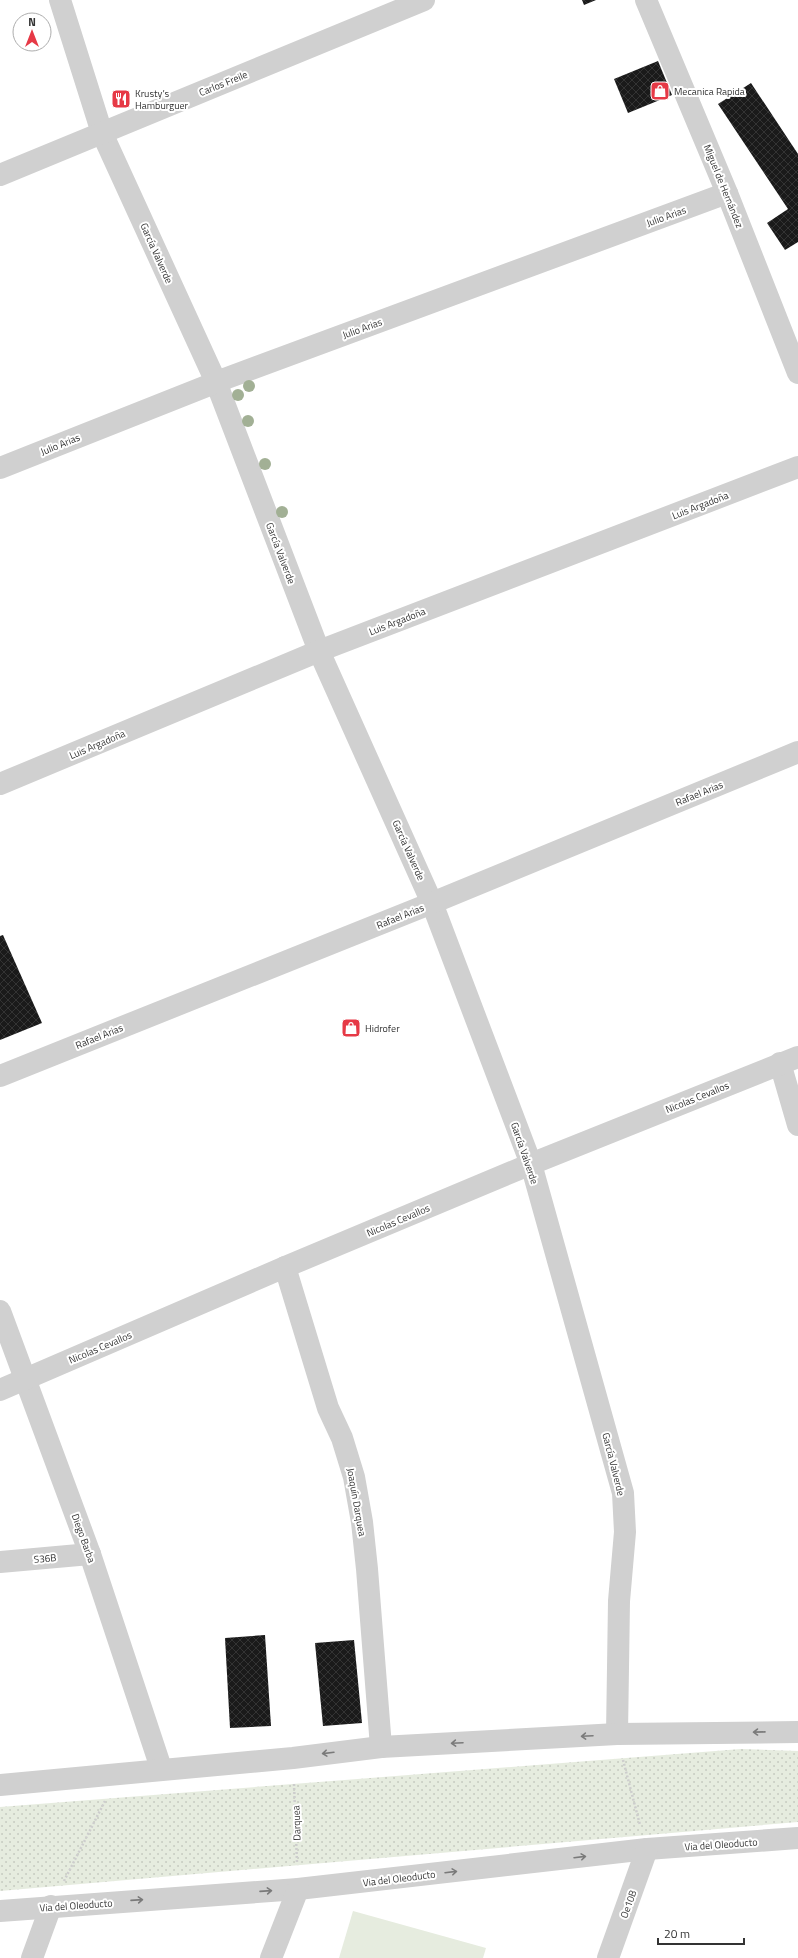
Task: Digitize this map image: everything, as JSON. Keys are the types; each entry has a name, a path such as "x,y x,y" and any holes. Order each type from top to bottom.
{"street":[{"name":"García Valverde","path":"60,0 102,133 216,382 319,651 432,903 531,1164 623,1493 625,1532 619,1600 617,1734"},
{"name":"Carlos Freile","path":"0,175 424,0"},
{"name":"Miguel de Hernández","path":"646,0 727,194 798,373"},
{"name":"Julio Arias","path":"0,468 216,382 727,194"},
{"name":"Luis Argadoña","path":"0,784 319,651 798,467"},
{"name":"Rafael Arias","path":"0,1076 432,903 798,752"},
{"name":"Nicolas Cevallos","path":"0,1390 285,1266 531,1164 789,1060"},
{"path":"789,1060 798,1125"},
{"name":"Joaquín Darquea","path":"285,1266 328,1408 342,1438 354,1477 362,1522 367,1569 381,1747"},
{"name":"Diego Barba","path":"0,1311 24,1380 90,1554 161,1768"},
{"name":"S36B","path":"0,1562 90,1554"},
{"path":"0,1784 119,1774 161,1768 293,1758 381,1747 617,1734 798,1732"},
{"name":"Via del Oleoducto","path":"0,1911 51,1906 298,1889 647,1849 798,1838"},
{"name":"Oe10B","path":"608,1958 647,1849"},
{"path":"271,1958 298,1889"},
{"path":"32,1958 51,1906"}],"path":[{"path":"617,1734 647,1849"},
{"name":"Darquea","path":"293,1758 298,1889"},
{"path":"51,1906 119,1774"}],"shaded area":[{"path":"741,1749 798,1751 798,1822 0,1891 0,1807"},
{"path":"353,1911 486,1948 483,1958 339,1958"}],"building":[{"path":"582,0 596,0 584,5"},
{"path":"658,61 672,95 628,113 614,79"},
{"path":"751,83 798,154 798,242 785,250 767,223 788,209 718,104"},
{"path":"3,935 42,1023 0,1040 0,936"},
{"path":"265,1635 271,1726 230,1728 225,1638"},
{"path":"354,1640 362,1723 323,1726 315,1643"}],"place":[{"name":"Mecanica Rapida","path":"660,91"},
{"name":"Krusty’s Hamburguer","path":"121,99"},
{"name":"Hidrofer","path":"351,1028"}]}
